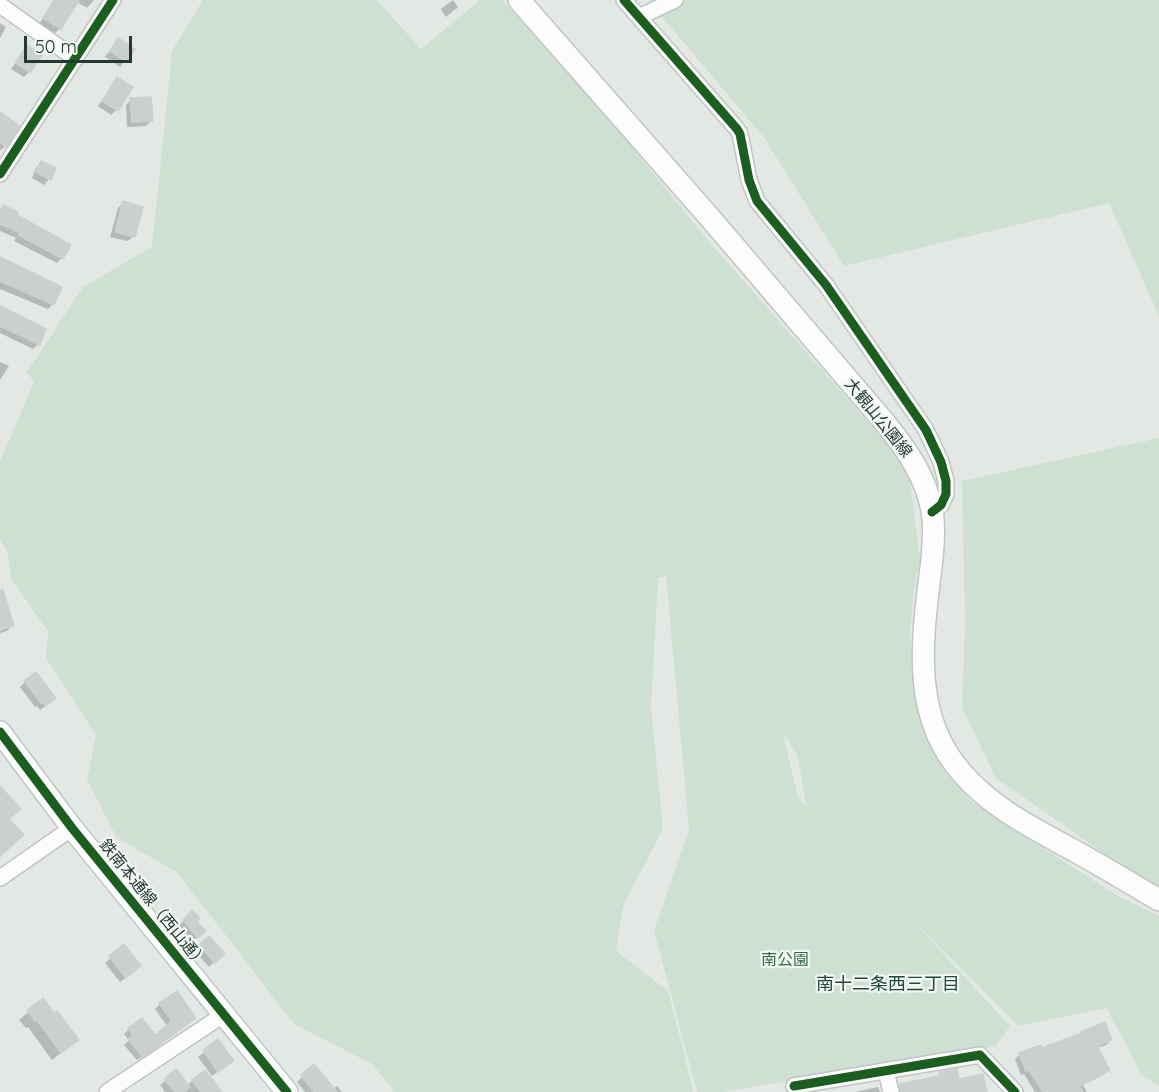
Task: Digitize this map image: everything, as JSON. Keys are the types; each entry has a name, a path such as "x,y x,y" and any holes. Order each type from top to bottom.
{"main road":[{"name":"大観山公園線","path":"519,0 711,219 903,445 922,478 932,512 932,562 922,665 926,700 942,745 960,772 984,796 1015,818 1159,900"},
{"name":"鉄南本通線（西山通）","path":"0,732 72,828 284,1091"}],"street":[{"path":"0,174 113,0"},
{"path":"624,0 737,129 757,201 826,285 926,430 941,462 946,480 946,494 941,505 932,512"},
{"path":"639,17 675,0"},
{"path":"0,5 76,59"},
{"path":"0,878 72,828"},
{"path":"107,1092 223,1016"},
{"path":"794,1086 980,1055 1015,1092"},
{"path":"886,1071 891,1092"}],"green space":[{"name":"南公園","path":"203,0 377,0 421,49 480,0 502,0 594,101 705,237 896,454 910,480 920,559 914,588 910,634 911,663 915,699 931,747 947,775 972,802 1116,895 1159,916 1159,1086 1141,1074 1107,1008 1019,1026 911,919 1010,1026 996,1046 722,1092 697,1092 654,930 689,830 666,576 658,578 651,709 663,829 623,906 616,951 668,991 693,1089 691,1092 395,1092 372,1064 294,1024 177,872 117,838 87,780 96,735 46,658 48,631 11,579 8,553 0,539 0,462 34,382 27,372 83,287 152,247 172,51","holes":["783,733 798,756 806,806 798,798"]},
{"path":"648,0 1159,0 1159,316 1109,203 844,266 765,139"},
{"path":"1159,438 1159,888 1138,877 996,778 962,708 965,624 962,481"}],"building":[{"path":"54,0 79,0 61,29 43,18"},
{"path":"118,38 135,49 127,62 110,51"},
{"path":"27,45 42,55 30,73 15,63"},
{"path":"117,77 133,87 118,111 102,101"},
{"path":"151,97 153,121 132,122 130,98"},
{"path":"0,112 20,126 6,147 0,142"},
{"path":"41,161 56,168 51,180 36,172"},
{"path":"123,201 143,207 135,237 115,232"},
{"path":"3,205 71,245 63,259 19,235 20,233 0,224 0,212"},
{"path":"0,257 62,287 54,305 0,281"},
{"path":"0,306 46,329 40,345 0,326"},
{"path":"3,590 14,626 0,630 0,591"},
{"path":"36,672 56,698 46,706 24,681"},
{"path":"0,786 21,809 9,819 24,835 0,856"},
{"path":"192,910 200,918 197,922 206,931 198,938 183,920"},
{"path":"209,936 225,954 215,963 199,945"},
{"path":"124,944 141,966 126,978 109,956"},
{"path":"177,991 196,1018 143,1057 128,1039 133,1035 128,1028 142,1018 155,1035 172,1021 159,1003"},
{"path":"43,998 54,1013 57,1011 79,1040 61,1053 27,1010"},
{"path":"1105,1022 1112,1040 1097,1046 1110,1070 1079,1086 1083,1092 1043,1092 1029,1070 1026,1071 1019,1053 1041,1045 1042,1048"},
{"path":"218,1039 234,1061 218,1072 203,1050"},
{"path":"314,1064 337,1092 314,1092 301,1075"},
{"path":"176,1069 190,1087 184,1092 175,1092 164,1079"},
{"path":"957,1069 959,1079 983,1074 987,1092 900,1092 899,1084 939,1076 939,1072"},
{"path":"205,1070 222,1092 201,1092 192,1080"}],"cycle path":[{"path":"0,174 113,0"},
{"path":"624,0 737,129 749,180 757,201 826,285 926,430 941,462 946,481 946,494 941,505 932,512"},
{"path":"0,732 72,828 287,1092"},
{"path":"794,1086 980,1055 1015,1092"}],"district":[{"name":"南十二条西三丁目","path":"888,985"}]}
